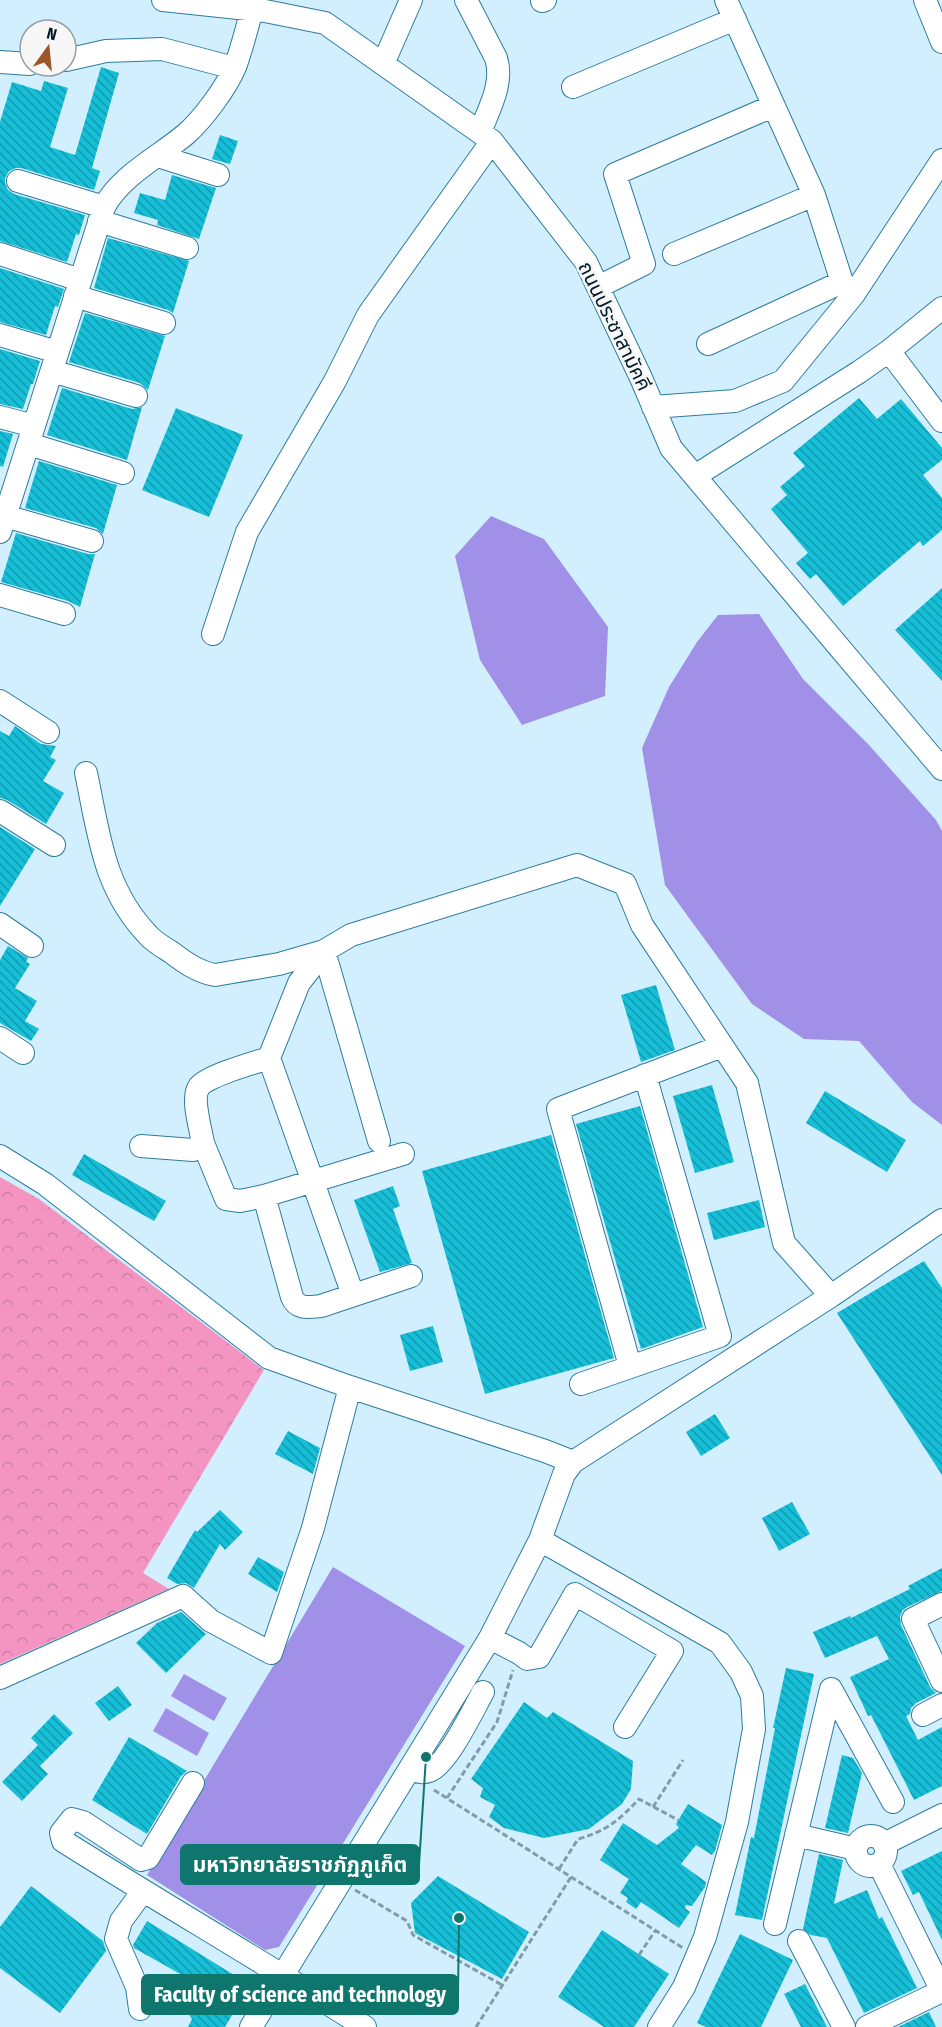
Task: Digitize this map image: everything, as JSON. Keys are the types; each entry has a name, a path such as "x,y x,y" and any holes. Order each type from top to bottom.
{"street":[{"name":"ถนนประชาสามัคคี","path":"164,0 252,9 325,23 486,136 586,262 671,448 942,769"},
{"path":"294,16 310,0"},
{"path":"383,64 411,0"},
{"path":"213,634 247,532 335,381 368,315 486,136 499,68 466,0"},
{"path":"925,0 942,42"},
{"path":"92,541 1,527 101,214 110,196 121,184 188,133 206,114 234,68 252,9"},
{"path":"573,87 730,10 814,195 842,282 708,344"},
{"path":"78,57 106,51 162,49 234,68"},
{"path":"0,62 18,63"},
{"path":"598,287 644,264 615,174 773,106"},
{"path":"158,156 218,175"},
{"path":"653,407 735,401 783,381 854,294 942,160"},
{"path":"18,181 187,248"},
{"path":"674,254 814,195"},
{"path":"0,254 164,323"},
{"path":"694,476 850,378 889,351 942,308"},
{"path":"0,335 55,362 136,396"},
{"path":"889,351 942,421"},
{"path":"0,417 31,435 123,472"},
{"path":"0,595 64,614"},
{"path":"0,701 48,732"},
{"path":"86,773 104,861 116,892 149,936 185,963 205,974 215,975 279,964 324,951 351,935 577,865 625,884 642,925 747,1083 784,1243 831,1296"},
{"path":"0,811 54,845"},
{"path":"2,929 32,946"},
{"path":"324,951 299,983 269,1058 353,1295"},
{"path":"324,951 379,1141"},
{"path":"0,1038 23,1053"},
{"path":"630,1366 558,1109 722,1046"},
{"path":"269,1058 208,1079 199,1086 196,1098 203,1143 226,1199 240,1201 264,1196 403,1154"},
{"path":"580,1384 720,1336 645,1075"},
{"path":"141,1146 193,1150 203,1143"},
{"path":"0,1156 45,1184 269,1358 545,1451 568,1468"},
{"path":"264,1196 294,1303 298,1306 309,1308 321,1306 411,1276"},
{"path":"251,2027 490,1638 540,1540 568,1468 831,1296 942,1220"},
{"path":"0,1678 183,1596 211,1621 271,1653 313,1528 350,1387"},
{"path":"540,1540 720,1643 741,1672 752,1696 754,1729 737,1822 705,1937 684,1987 659,2027"},
{"path":"490,1638 527,1659 539,1657 575,1594 672,1652 625,1727"},
{"path":"942,1604 913,1619 942,1681"},
{"path":"775,1924 831,1689 893,1802"},
{"path":"410,1769 420,1772 430,1771 442,1763 483,1692"},
{"path":"193,1783 148,1858 141,1860 83,1822 72,1820 61,1833 63,1841 365,2027"},
{"path":"882,1854 942,1815"},
{"path":"795,1835 856,1849 861,1839 875,1836 942,1991 867,2027"},
{"path":"140,2009 137,1988 116,1939 121,1920 142,1891"},
{"path":"799,1941 844,2027"}],"path":[{"path":"447,1798 497,1722 519,1653"},
{"path":"653,1807 683,1760"},
{"path":"434,1790 690,1953"},
{"path":"559,1869 578,1839 600,1833 624,1815 639,1799 678,1820"},
{"path":"476,2027 571,1877"},
{"path":"352,1888 407,1921 412,1935 502,1985"},
{"path":"639,1955 655,1931"}],"green space":[{"path":"0,1177 39,1199 264,1370 143,1573 169,1589 0,1664"}],"shaded area":[{"path":"491,516 544,539 608,627 605,696 522,725 480,660 455,556"},
{"path":"759,614 803,679 868,744 936,820 942,831 942,1125 912,1102 859,1041 804,1039 752,1004 665,885 642,748 669,687 697,642 718,615"},
{"path":"333,1567 465,1646 279,1947 265,1950 147,1875"},
{"path":"184,1674 227,1698 214,1721 171,1696"},
{"path":"166,1708 209,1733 197,1756 153,1731"}],"building":[{"path":"101,67 119,73 92,168 100,171 94,190 21,168 9,171 5,178 8,190 14,194 85,215 67,262 0,241 0,122 12,82 41,91 44,81 68,88 50,147 75,155"},
{"path":"220,135 238,141 230,164 212,159"},
{"path":"172,175 216,188 199,239 157,225 158,220 134,213 140,193 165,200"},
{"path":"108,238 189,261 173,313 94,288"},
{"path":"0,268 64,289 58,307 55,306 46,335 0,322"},
{"path":"85,313 165,336 148,390 140,383 69,362"},
{"path":"0,349 40,361 23,409 0,404"},
{"path":"62,388 132,409 142,407 127,460 47,435"},
{"path":"859,398 877,419 901,399 942,448 942,460 923,475 942,498 942,530 923,546 920,541 843,606 816,574 810,579 796,563 808,553 771,509 787,495 780,487 805,466 793,453"},
{"path":"176,408 243,435 209,517 142,490"},
{"path":"0,431 13,434 3,467 0,466"},
{"path":"39,461 117,485 103,534 96,528 25,508"},
{"path":"16,533 95,554 80,607 68,601 1,582"},
{"path":"942,588 942,681 895,630"},
{"path":"15,726 41,744 56,746 50,757 56,760 43,781 64,793 46,824 0,798 0,731 9,736"},
{"path":"0,827 35,849 0,906"},
{"path":"8,946 28,958 26,962 30,964 15,988 37,1001 25,1021 39,1029 31,1041 0,1023 0,960"},
{"path":"656,985 675,1050 641,1062 621,995"},
{"path":"712,1085 734,1162 695,1173 673,1096"},
{"path":"825,1091 906,1140 887,1172 806,1123"},
{"path":"640,1106 703,1327 641,1349 576,1124"},
{"path":"551,1135 614,1358 485,1394 422,1171"},
{"path":"84,1154 166,1201 154,1221 72,1175"},
{"path":"393,1186 400,1206 393,1209 412,1263 380,1272 354,1200"},
{"path":"759,1200 765,1227 714,1240 707,1213"},
{"path":"924,1261 942,1288 942,1475 837,1313"},
{"path":"433,1326 443,1362 410,1371 400,1335"},
{"path":"715,1414 730,1438 701,1456 686,1432"},
{"path":"288,1431 320,1448 313,1474 275,1454"},
{"path":"792,1502 810,1534 779,1551 762,1518"},
{"path":"220,1510 243,1532 225,1550 220,1544 194,1588 186,1583 177,1584 167,1578 195,1530 197,1532"},
{"path":"258,1557 284,1572 277,1592 248,1574"},
{"path":"942,1568 942,1591 907,1607 902,1611 900,1617 901,1625 930,1687 936,1693 916,1703 911,1708 910,1714 906,1716 918,1740 942,1727 942,1786 914,1800 871,1715 868,1716 850,1677 889,1659 877,1636 825,1658 813,1632 850,1616 851,1618 910,1589 908,1586"},
{"path":"181,1612 206,1634 166,1673 136,1643 157,1623"},
{"path":"786,1668 814,1674 762,1920 735,1915 751,1837 754,1838"},
{"path":"118,1686 132,1705 109,1721 95,1703"},
{"path":"524,1702 547,1718 553,1712 633,1761 631,1789 622,1804 589,1829 544,1838 504,1828 489,1817 495,1805 480,1797 483,1788 471,1779"},
{"path":"54,1714 73,1733 40,1766 48,1774 22,1801 2,1782 38,1745 31,1738"},
{"path":"129,1737 187,1771 181,1776 147,1834 92,1800"},
{"path":"842,1755 853,1758 862,1773 848,1833 825,1828"},
{"path":"688,1804 722,1825 712,1855 696,1845 681,1864 706,1882 692,1906 686,1905 685,1908 690,1912 679,1928 641,1902 636,1909 626,1902 628,1898 620,1893 629,1879 600,1860 623,1823 657,1845 679,1828 676,1824"},
{"path":"942,1851 942,1940 919,1892 913,1895 901,1871"},
{"path":"819,1854 843,1860 834,1904 867,1890 879,1919 882,1917 917,1988 864,2013 827,1938 811,1935 803,1929"},
{"path":"438,1876 529,1932 502,1979 415,1933 411,1903"},
{"path":"31,1886 103,1941 106,1951 60,2013 0,1968 0,1927"},
{"path":"147,1921 250,1985 225,2027 188,2027 192,2019 182,2004 180,1991 182,1975 134,1948 133,1945"},
{"path":"602,1930 669,1974 634,2027 604,2027 558,1997"},
{"path":"740,1934 793,1960 761,2027 706,2027 697,2023"},
{"path":"805,1984 827,2027 801,2027 784,1994"},
{"path":"929,2012 936,2027 898,2027"}],"place":[{"name":"มหาวิทยาลัยราชภัฏภูเก็ต","path":"426,1757"},
{"name":"Faculty of science and technology","path":"459,1918"}]}
